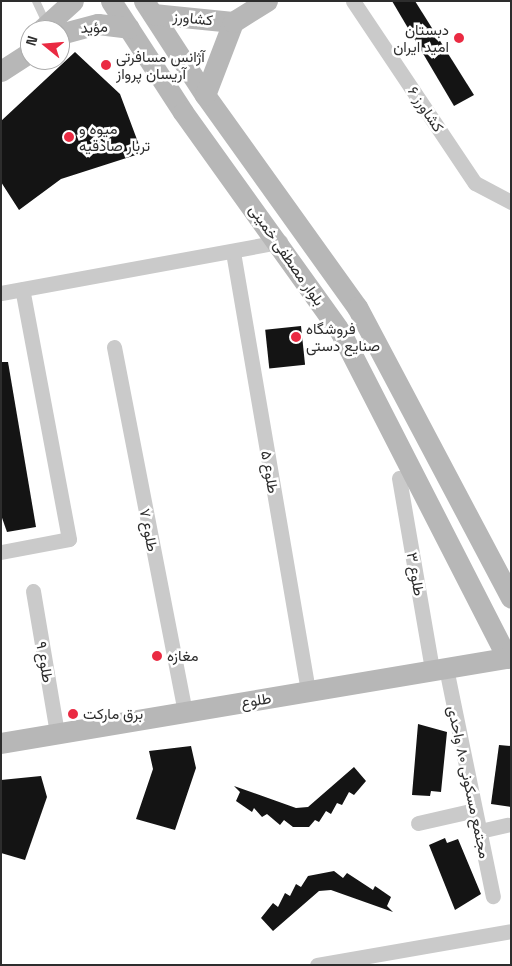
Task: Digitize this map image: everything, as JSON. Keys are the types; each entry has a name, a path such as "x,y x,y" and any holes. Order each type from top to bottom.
{"street":[{"name":"مؤید","path":"58,20 73,1"},
{"name":"بلوار مصطفی خمینی","path":"111,1 184,112 280,242 362,367 509,657"},
{"name":"کشاورز","path":"204,95 233,22 267,1"},
{"name":"کشاورز ۶","path":"354,1 475,183 511,202"},
{"name":"بلوار مصطفی خمینی","path":"148,8 204,95 356,307 511,598"},
{"name":"کشاورز","path":"148,8 233,22"},
{"name":"مؤید","path":"70,28 98,24 129,28"},
{"path":"1,56 20,44"},
{"path":"1,71 20,59"},
{"path":"1,293 280,242"},
{"name":"طلوع ۵","path":"233,252 308,692"},
{"path":"1,552 69,539 22,289"},
{"name":"طلوع ۷","path":"114,347 184,712"},
{"name":"طلوع ۳","path":"399,478 439,669"},
{"path":"439,519 464,507"},
{"name":"طلوع ۹","path":"33,591 57,733"},
{"name":"طلوع","path":"1,742 509,657"},
{"name":"مجتمع مسکونی ۸۰ واحدی","path":"439,669 480,831 492,896"},
{"path":"418,823 475,810"},
{"path":"480,831 507,825"},
{"path":"317,965 511,931"}],"lane":[{"path":"36,1 45,20"}],"building":[{"path":"392,1 415,1 474,95 454,106"},
{"name":"میوه و تربار صادقیه","path":"75,52 120,94 142,153 61,179 19,210 1,182 1,121 56,70 70,70 70,57"},
{"path":"301,326 305,365 269,369 265,330"},
{"path":"1,362 8,362 36,527 7,532 1,515"},
{"path":"418,724 447,732 441,792 431,791 430,796 412,795"},
{"path":"499,745 511,746 511,807 491,804"},
{"path":"191,746 196,768 175,830 136,819 153,769 149,751"},
{"path":"354,767 366,781 354,795 349,792 342,805 337,803 331,814 326,811 319,822 315,820 309,827 293,827 284,820 280,825 267,814 262,817 254,808 252,812 236,801 240,792 234,786 296,808 308,807"},
{"path":"41,776 47,797 25,860 1,853 1,780"},
{"path":"445,838 447,843 458,839 481,894 455,910 429,845"},
{"path":"334,871 343,878 347,873 373,890 375,886 391,897 387,906 393,912 331,890 319,891 273,931 261,918 273,903 278,907 285,893 290,896 296,884 301,887 308,876"}],"place":[{"name":"دبستان امید ایران","path":"459,38"},
{"name":"آژانس مسافرتی آریسان پرواز","path":"106,65"},
{"name":"میوه و تربار صادقیه","path":"69,137"},
{"name":"فروشگاه صنایع دستی","path":"296,337"},
{"name":"مغازه","path":"157,656"},
{"name":"برق مارکت","path":"73,714"}]}
